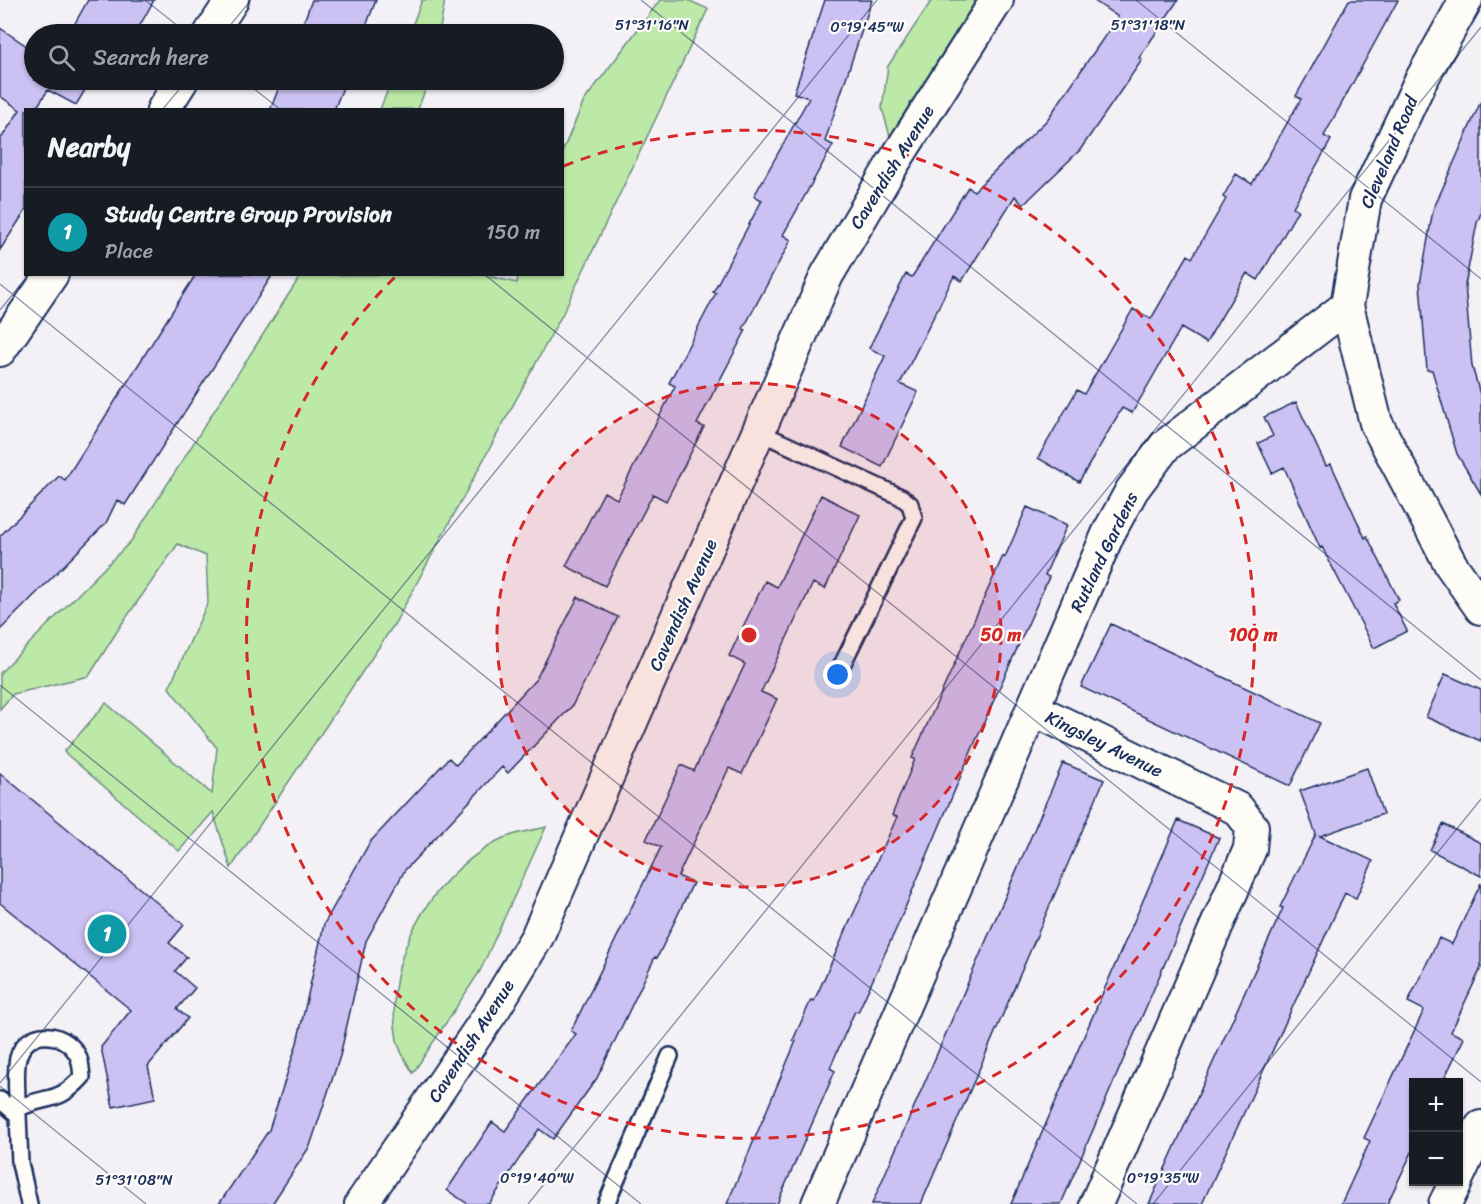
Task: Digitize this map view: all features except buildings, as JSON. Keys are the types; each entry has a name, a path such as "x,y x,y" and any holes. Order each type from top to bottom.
{"street":[{"path":"216,24 232,0"},
{"name":"Cavendish Avenue","path":"361,1204 495,1007 537,938 827,275 892,165 997,0"},
{"name":"Cleveland Road","path":"1466,0 1420,82 1365,199 1347,306 1376,423 1451,565 1481,608"},
{"path":"164,108 176,90"},
{"path":"0,350 51,276"},
{"name":"Rutland Gardens","path":"1033,709 1109,532 1132,490 1165,446 1347,306"},
{"name":"Kingsley Avenue","path":"818,1204 1033,709 1238,809 1252,827 1250,849 1096,1204"},
{"path":"1463,1165 1481,1127"},
{"path":"1445,1204 1454,1186"}],"lane":[{"path":"759,432 901,497 910,504 914,518 839,671"},
{"path":"18,1112 30,1103 59,1097 70,1090 82,1077 79,1056 69,1043 50,1034 41,1035 28,1042 18,1057 18,1112 20,1163 29,1204"},
{"path":"606,1204 670,1056"},
{"path":"0,1100 18,1112"}],"green space":[{"path":"422,0 445,0 441,24 413,24"},
{"path":"660,0 688,0 708,9 563,313 395,623 231,868 213,812 179,851 64,752 106,703 212,794 217,748 169,688 208,602 206,556 178,544 121,625 89,676 13,694 0,709 0,673 131,541 300,276 487,276 517,283 518,276 564,276 564,148 584,101"},
{"path":"932,0 976,0 890,136 882,108 888,66"},
{"path":"388,90 425,90 418,108 380,108"},
{"path":"546,827 480,971 413,1073 398,1044 394,1010 397,980 404,952 416,925 431,900 472,858 503,838"}],"place":[{"name":"Study Centre Group Provision","path":"107,934"}]}
